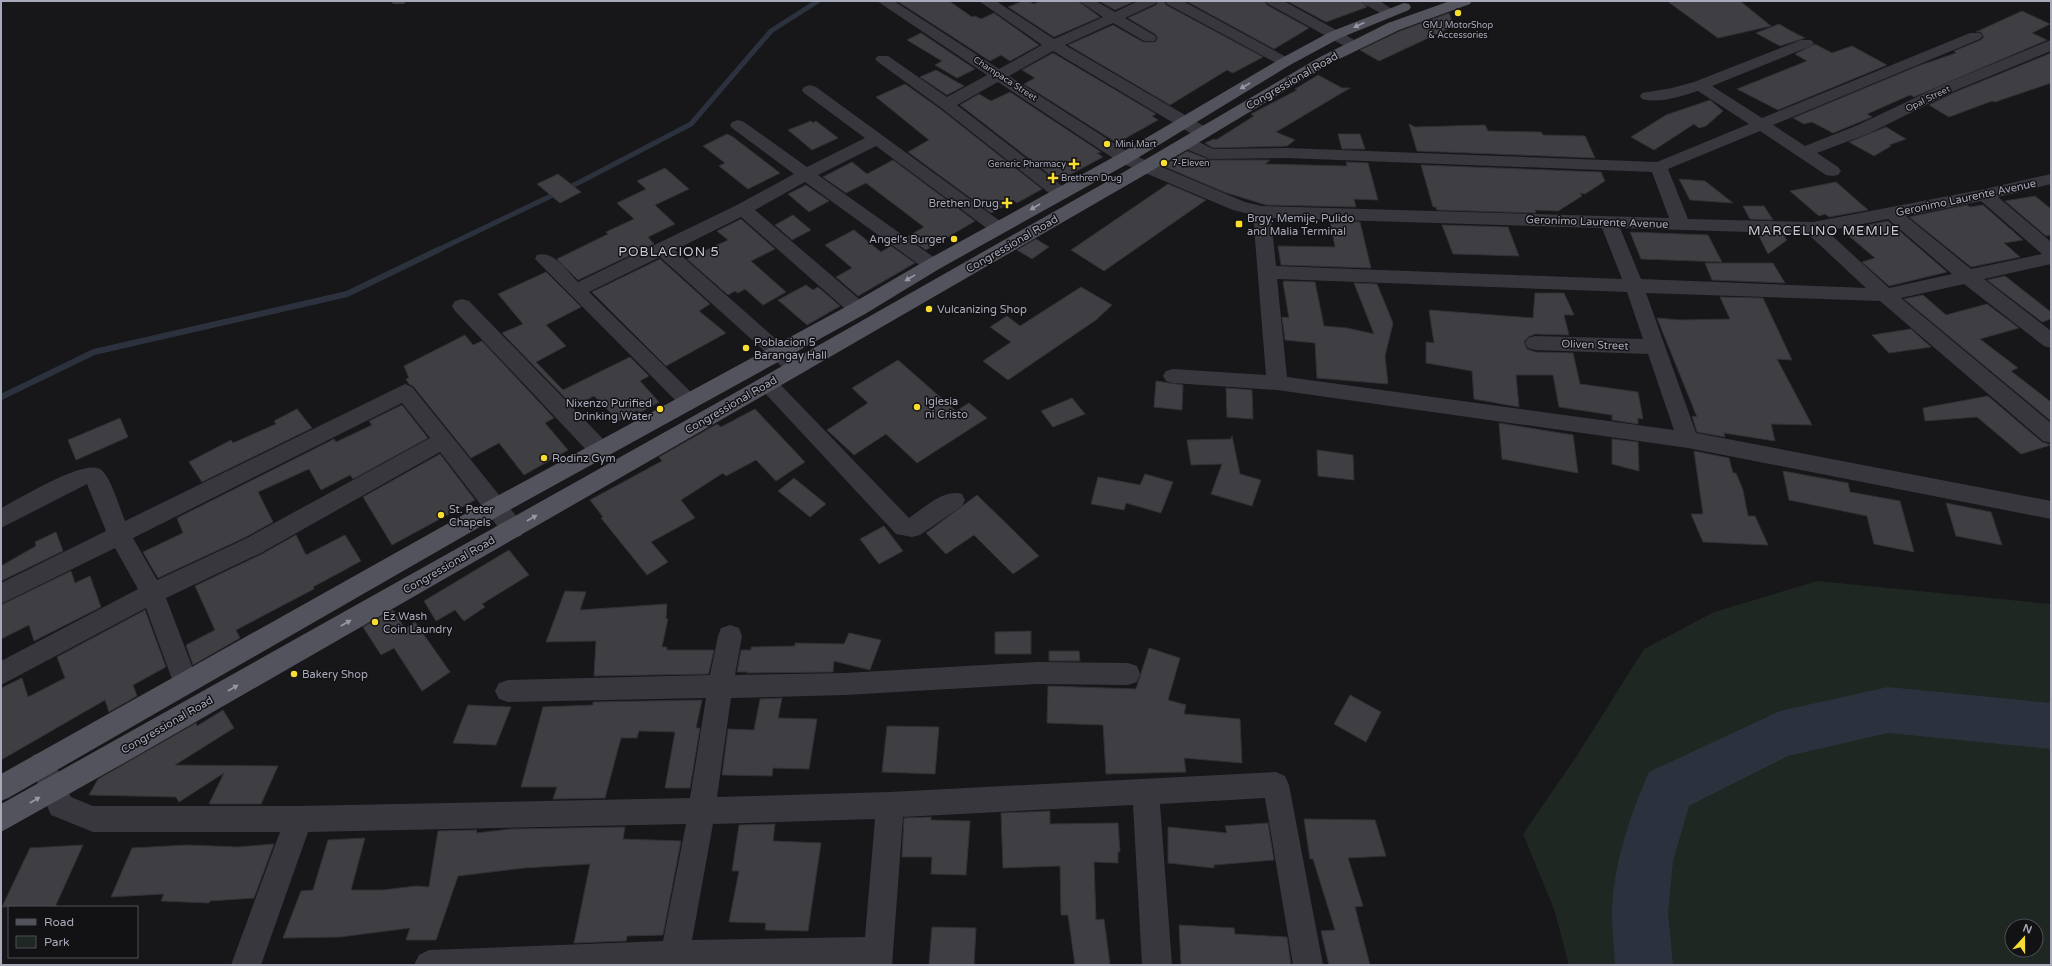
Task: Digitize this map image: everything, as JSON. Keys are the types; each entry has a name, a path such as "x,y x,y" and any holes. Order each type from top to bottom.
{"main road":[{"name":"Congressional Road","path":"1,788 185,682 496,507 858,309 932,265 1125,158 1184,121 1285,62 1335,35 1389,12 1422,1"},
{"name":"Congressional Road","path":"1,819 796,368 1195,138 1304,72 1354,45 1404,22 1465,1"}],"street":[{"name":"Champaca Street","path":"884,1 1125,158 1146,166"},
{"path":"986,1 1053,45 1184,121 1195,138 1210,154 1287,153 1659,167 1762,126 1976,36"},
{"path":"1086,1 1149,38"},
{"path":"946,104 1053,45 1150,1"},
{"path":"1172,1 1285,62"},
{"path":"1273,1 1354,45"},
{"path":"1370,1 1389,12"},
{"path":"1648,96 1674,93 1700,85 1806,43"},
{"name":"Opal Street","path":"1805,152 1864,129 1948,88 2002,67 2051,45"},
{"path":"883,59 946,104 1060,193"},
{"path":"1700,85 1832,171"},
{"path":"810,90 998,228"},
{"path":"738,125 932,265"},
{"path":"577,290 743,209 806,174 876,139"},
{"name":"Geronimo Laurente Avenue","path":"1146,166 1239,206 1262,212 1813,228 1893,214 1985,195 2051,179"},
{"path":"1659,167 1681,225"},
{"path":"1985,195 2051,252"},
{"path":"743,209 858,309"},
{"path":"1262,212 1277,382"},
{"path":"1893,214 1967,276 2051,341"},
{"path":"1608,221 1634,285 1688,440"},
{"path":"1813,228 1885,296 2051,435"},
{"path":"663,249 780,352 796,368"},
{"path":"1268,272 1634,285 1885,296 2051,258"},
{"path":"544,260 577,290 688,401"},
{"path":"462,306 600,450"},
{"name":"Oliven Street","path":"1535,343 1656,347"},
{"path":"1173,376 1277,382 1688,440 2051,510"},
{"path":"768,384 904,527 912,528 954,500"},
{"path":"1,594 405,392 513,529"},
{"path":"1,674 152,592 253,546 443,441"},
{"path":"1,519 83,476 90,475 98,480 119,534 152,592 185,682"},
{"path":"674,960 702,811 720,686 730,636"},
{"path":"508,691 845,684 1037,673 1128,674"},
{"path":"42,764 61,806 93,819 298,819 702,811 890,805 1276,785 1308,965"},
{"path":"1146,792 1157,965"},
{"path":"429,965 877,958 890,805"},
{"path":"246,965 298,819"}],"green space":[{"path":"1817,581 2051,604 2051,965 1569,965 1554,909 1523,834 1576,757 1644,649 1714,612"}],"building":[{"path":"897,1 949,1 972,17 975,16 981,19 994,13 1039,45 1010,61 1001,55 990,61"},
{"path":"1023,1 1028,1 1034,4 1040,1 1078,1 1100,17 1054,37 1008,7"},
{"path":"1099,1 1135,1 1115,10"},
{"path":"1158,1 1164,1 1166,5 1263,57 1233,73 1227,70 1170,105 1068,45 1113,25 1143,42 1155,42 1158,38 1155,34 1128,18 1156,5"},
{"path":"1186,1 1265,1 1267,5 1309,28 1274,49"},
{"path":"1287,1 1361,1 1367,7 1326,22"},
{"path":"1667,1 1740,1 1771,26 1718,38"},
{"path":"2022,11 2050,24 2032,33 2047,40 1914,97 1910,95 1867,114 1872,117 1833,133 1812,122 1804,124 1793,118 1918,66 1956,53 1954,51 1981,40 1984,37 1981,32 1976,32"},
{"path":"1449,13 1454,26 1379,61 1360,50 1400,31"},
{"path":"1779,24 1805,38 1780,46 1756,33"},
{"path":"921,33 975,69 957,78 935,65 942,61 907,40"},
{"path":"1815,44 1832,53 1852,46 1887,65 1778,110 1737,89 1807,61 1795,54"},
{"path":"1053,53 1156,114 1152,116 1158,120 1117,143 1024,84 1035,78 1022,70"},
{"path":"2051,53 2051,83 1995,102 1992,101 1949,117 1929,105 1955,92"},
{"path":"936,70 964,86 947,95 920,77"},
{"path":"1318,75 1342,88 1350,88 1276,132 1295,140 1287,146 1213,148 1205,143 1214,139 1216,140 1254,116 1251,114 1297,90 1295,89"},
{"path":"905,84 939,108 1042,189 1017,203 1014,201 991,213 908,152 929,140 876,97"},
{"path":"1010,92 1101,152 1097,153 1103,157 1058,181 960,105 979,94 991,101"},
{"path":"1710,100 1723,111 1706,126 1699,128 1694,124 1654,150 1631,137 1666,115"},
{"path":"811,121 813,123 816,121 838,138 812,150 788,130"},
{"path":"1409,124 1415,127 1485,125 1488,131 1541,132 1543,135 1585,136 1595,158 1417,151"},
{"path":"1886,127 1906,139 1889,145 1891,146 1874,156 1849,142"},
{"path":"727,134 780,173 748,189 719,166 725,163 703,146"},
{"path":"1338,134 1360,134 1365,149 1342,149"},
{"path":"1187,151 1210,160 1270,160 1265,164 1347,166 1346,162 1368,163 1378,200 1354,199 1356,207 1266,205 1224,192 1163,166"},
{"path":"893,160 975,221 926,250 907,237 924,227 866,183 846,193 823,177 852,162 867,174"},
{"path":"1421,165 1601,172 1605,181 1585,194 1580,193 1582,196 1558,211 1535,210 1536,213 1437,210 1436,207 1433,207"},
{"path":"665,168 689,189 655,205 675,224 648,237 654,244 578,280 557,259 608,234 606,232 634,219 617,203 646,189 637,181"},
{"path":"558,174 581,192 560,203 537,184"},
{"path":"1679,179 1705,181 1733,203 1690,200"},
{"path":"1836,182 1868,210 1829,217 1825,214 1819,216 1790,191"},
{"path":"1168,184 1206,200 1104,271 1071,250"},
{"path":"806,185 829,201 809,212 788,194"},
{"path":"2035,196 2051,209 2051,235 2046,236 2005,201"},
{"path":"1967,205 1970,207 1983,205 2023,240 2004,243 2020,257 1971,267 1909,217"},
{"path":"1743,206 1764,206 1773,220 1750,219"},
{"path":"793,215 811,230 792,240 775,225"},
{"path":"741,219 775,249 751,261 786,292 763,305 745,289 738,293 735,291 728,295 687,259 728,240 717,231"},
{"path":"1330,221 1360,222 1371,268 1281,265 1278,246 1335,247"},
{"path":"1888,221 1947,272 1889,286 1862,262 1875,258 1842,230"},
{"path":"1442,225 1508,227 1519,256 1453,254"},
{"path":"854,230 881,252 891,246 915,263 858,296 836,277 852,268 825,245"},
{"path":"1630,232 1708,235 1722,262 1641,259"},
{"path":"1758,234 1783,235 1787,240 1768,254"},
{"path":"1036,239 1049,247 1032,259 1017,250"},
{"path":"660,259 710,304 699,311 726,333 666,366 592,292"},
{"path":"1705,263 1773,263 1785,283 1712,280"},
{"path":"546,272 581,307 546,325 566,346 536,362 563,390 630,357 649,376 640,381 659,402 639,413 637,410 619,421 594,396 574,407 502,333 523,324 498,294"},
{"path":"2005,276 2051,312 2051,319 2042,322 1987,280"},
{"path":"1284,281 1315,282 1324,326 1347,328 1374,334 1354,283 1377,284 1393,323 1385,356 1388,384 1317,378 1315,343 1285,340 1282,317 1289,318"},
{"path":"806,285 813,290 818,287 840,306 807,325 778,300"},
{"path":"1081,287 1112,305 1096,320 1008,380 983,361 1011,342 990,327 1007,316 1020,326"},
{"path":"1535,293 1564,293 1574,315 1564,315 1569,335 1535,334 1528,337 1524,342 1527,349 1535,352 1573,353 1580,384 1638,392 1643,419 1638,418 1638,424 1612,420 1612,415 1559,407 1553,375 1516,375 1519,407 1474,399 1472,371 1426,363 1426,342 1434,343 1429,310 1533,318"},
{"path":"1923,295 1946,315 1987,304 2019,328 1980,339 2018,368 2011,371 2051,402 2051,421 1904,299"},
{"path":"1720,297 1763,298 1792,360 1777,359 1812,425 1771,424 1775,441 1724,433 1725,437 1697,432 1692,416 1697,417 1657,318 1680,320 1730,319"},
{"path":"1911,329 1931,347 1889,353 1872,335"},
{"path":"465,335 473,345 482,341 554,418 545,423 568,450 524,475 499,443 471,458 413,386 409,384 406,379 409,378 404,366"},
{"name":"Iglesia ni Cristo","path":"898,360 956,411 969,403 987,418 917,463 886,434 854,455 827,430 868,403 852,388"},
{"path":"1156,381 1183,385 1182,410 1154,407"},
{"path":"1226,388 1252,390 1253,419 1227,417"},
{"path":"1988,396 2042,442 2051,445 2021,454 1977,417 1925,421 1923,408"},
{"path":"1072,398 1085,414 1053,427 1041,411"},
{"path":"402,405 428,438 353,479 350,475 321,490 309,469 258,492 273,522 244,538 158,578 143,552 183,533 177,518 334,439 336,442 372,425 369,421"},
{"path":"297,409 312,428 202,482 189,462 231,440 233,443 276,424 274,421"},
{"path":"755,409 805,462 776,481 756,460 726,476 723,473 681,500 695,518 651,542 668,562 647,575 601,518 603,517 590,500 662,461 659,457 717,424 721,427"},
{"path":"120,418 128,437 76,460 68,440"},
{"path":"1499,423 1573,435 1578,473 1502,459"},
{"path":"1232,436 1240,474 1261,480 1252,506 1211,494 1222,464 1191,465 1187,440 1231,439"},
{"path":"1612,439 1638,442 1639,471 1612,464"},
{"path":"1317,450 1353,455 1354,480 1318,476"},
{"path":"1694,451 1729,458 1733,473 1736,473 1743,490 1748,516 1755,516 1768,545 1703,542 1691,514 1703,514"},
{"path":"440,454 475,500 392,545 363,497"},
{"path":"1783,471 1848,483 1850,492 1900,501 1914,552 1874,544 1867,516 1789,500"},
{"path":"1145,474 1173,482 1161,513 1126,503 1124,510 1091,504 1098,477 1140,485"},
{"path":"794,478 826,504 810,517 778,491"},
{"path":"977,495 1039,556 1013,574 974,535 946,554 926,533"},
{"path":"1946,503 1991,512 2002,545 1956,536"},
{"path":"884,526 903,551 879,564 860,539"},
{"path":"56,532 63,551 1,581 1,566 36,546 35,542"},
{"path":"296,535 306,555 345,535 361,561 313,587 314,589 236,630 240,638 193,665 186,645 215,630 195,586 262,554"},
{"path":"509,550 529,575 482,604 485,607 464,621 455,610 436,621 424,601"},
{"path":"71,571 75,583 90,576 101,607 34,641 29,625 1,639 1,605"},
{"path":"565,591 586,592 580,610 667,604 666,619 668,619 662,647 667,647 667,650 714,650 708,674 594,676 596,641 546,642"},
{"path":"145,610 166,667 133,685 137,696 109,712 105,700 1,760 1,688 22,678 28,697 65,678 57,657"},
{"path":"393,610 405,629 415,622 450,672 422,691 394,648 381,655 363,627"},
{"path":"1031,631 1031,654 995,654 995,632"},
{"path":"849,633 881,640 870,670 834,661 833,672 737,672 741,650 751,650 751,647 795,646 795,643 844,644"},
{"path":"1149,648 1180,658 1168,700 1186,705 1184,714 1240,719 1242,763 1184,758 1186,772 1106,774 1103,725 1047,723 1048,686 1136,689"},
{"path":"1049,651 1079,651 1080,661 1049,661"},
{"path":"1350,695 1381,712 1366,742 1334,724"},
{"path":"782,698 778,718 817,719 809,769 773,768 772,776 722,775 728,729 754,730 760,699"},
{"path":"702,700 696,728 700,728 690,788 665,788 675,732 639,731 637,738 621,738 605,798 553,799 557,787 521,787 543,707 593,705 593,702"},
{"path":"468,705 511,707 496,745 453,743"},
{"path":"223,710 234,728 175,765 278,766 261,804 209,804 224,773 179,802 176,797 89,795 98,779 196,723 197,726"},
{"path":"887,726 939,727 935,774 882,772"},
{"path":"1050,811 1050,824 1118,823 1120,852 1118,852 1118,863 1094,862 1096,920 1104,919 1110,965 1075,965 1068,915 1061,915 1060,866 1003,868 1001,813"},
{"path":"931,817 931,820 970,821 966,875 931,874 932,857 902,857 904,818"},
{"path":"1304,819 1375,820 1386,856 1348,858 1363,906 1355,907 1370,965 1329,965 1321,931 1335,930 1313,859 1310,859"},
{"path":"1268,823 1274,860 1214,865 1214,868 1168,863 1168,827 1227,833 1225,826"},
{"path":"775,824 773,841 821,843 808,931 765,930 766,923 729,922 739,871 732,871 739,825"},
{"path":"625,827 623,839 681,841 663,935 627,936 626,941 574,943 590,864 524,868 458,876 436,940 406,940 410,928 340,937 283,938 301,891 313,890 328,840 365,838 351,890 383,890 416,886 429,887 438,831 477,830 476,833 511,829"},
{"path":"274,844 254,898 210,901 209,903 161,901 164,894 111,897 132,848 187,845 238,847"},
{"path":"83,845 55,906 2,907 30,848"},
{"path":"1179,925 1234,928 1235,934 1287,937 1291,965 1181,965"},
{"path":"932,927 976,928 974,965 929,965"}],"waterway":[{"path":"438,250 578,183 691,124 771,31 818,1"},
{"path":"1,397 94,352 347,294 440,249"},
{"path":"1644,965 1640,913 1646,861 1667,790 1780,734 1888,710 2051,726"}],"place":[{"name":"GMJ MotorShop & Accessories","path":"1458,13"},
{"name":"Mini Mart","path":"1107,144"},
{"name":"7-Eleven","path":"1164,163"},
{"name":"Generic Pharmacy","path":"1074,164"},
{"name":"Brethren Drug","path":"1053,178"},
{"name":"Brethen Drug","path":"1007,203"},
{"name":"Brgy. Memije, Pulido and Malia Terminal","path":"1239,224"},
{"name":"Angel's Burger","path":"954,239"},
{"name":"Vulcanizing Shop","path":"929,309"},
{"name":"Poblacion 5 Barangay Hall","path":"746,348"},
{"name":"Iglesia ni Cristo","path":"917,407"},
{"name":"Nixenzo Purified Drinking Water","path":"660,409"},
{"name":"Rodinz Gym","path":"544,458"},
{"name":"St. Peter Chapels","path":"441,515"},
{"name":"Ez Wash Coin Laundry","path":"375,622"},
{"name":"Bakery Shop","path":"294,674"}],"district":[{"name":"MARCELINO MEMIJE","path":"1824,231"},
{"name":"POBLACION 5","path":"669,252"}]}
